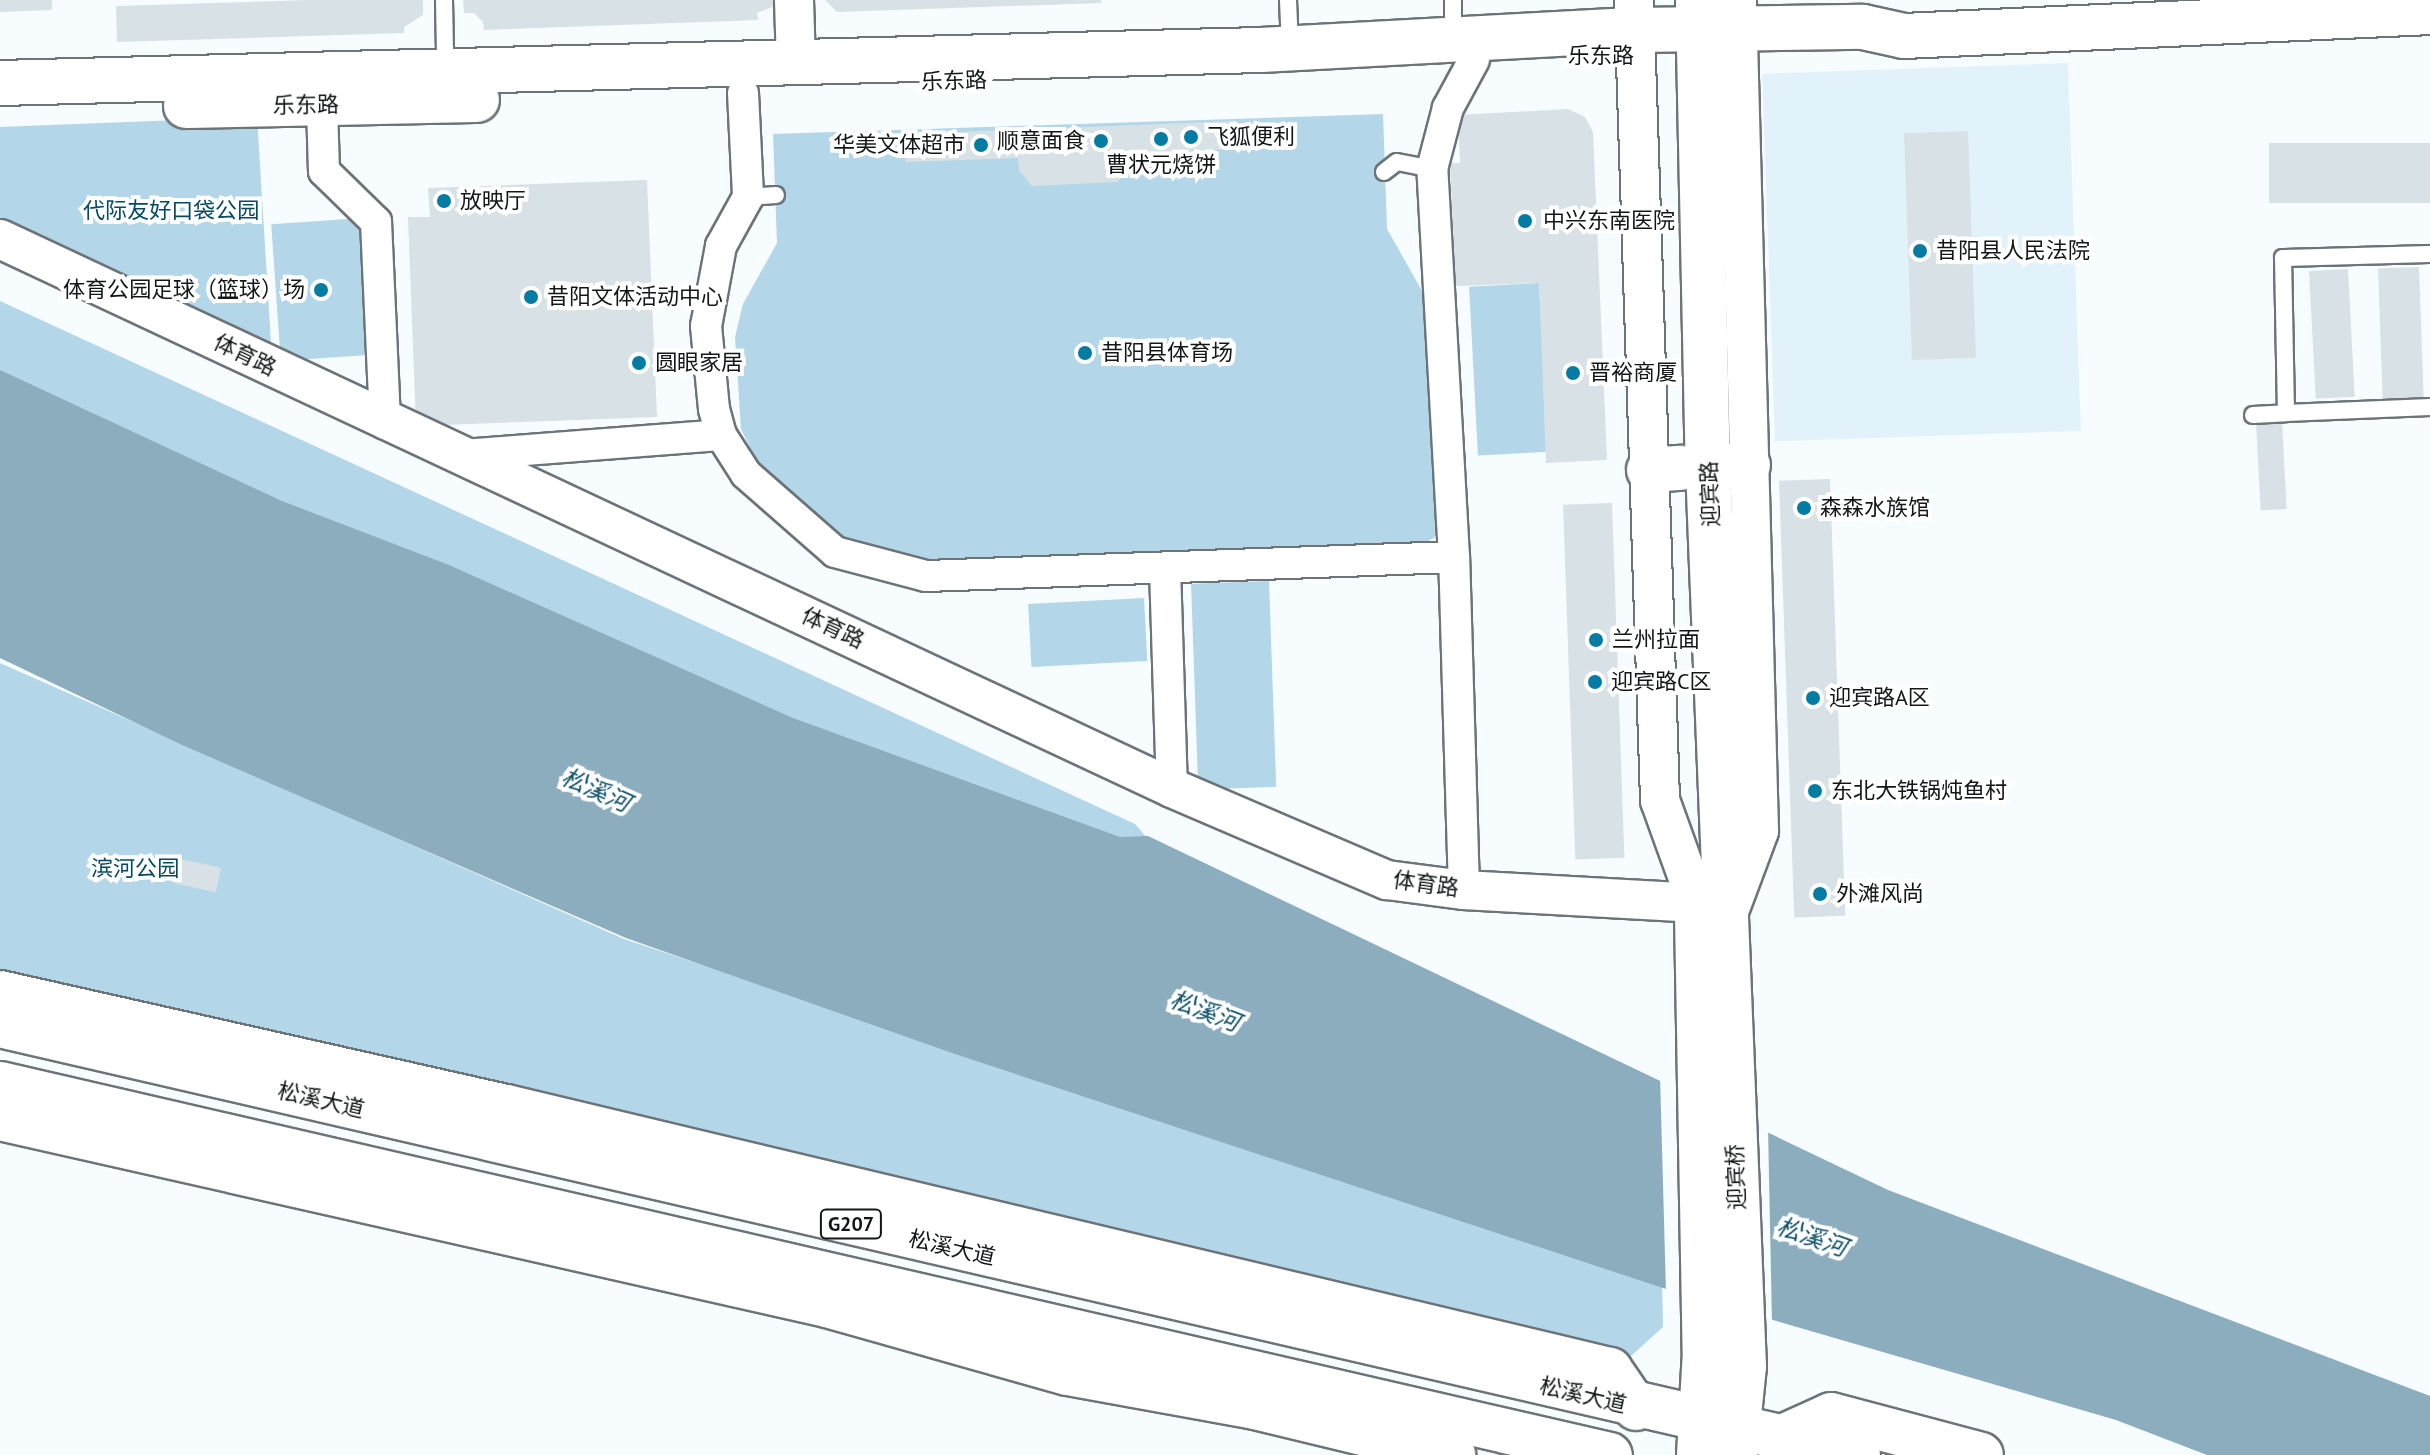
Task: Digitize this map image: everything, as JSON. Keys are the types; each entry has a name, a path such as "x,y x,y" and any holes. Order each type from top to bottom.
{"main road":[{"name":"乐东路","path":"0,83 1290,49 1685,29 1863,27 1904,36 2277,9 2430,12"},
{"name":"乐东路","path":"0,112 743,93 1474,60 1685,29"},
{"name":"迎宾路","path":"1685,29 1713,983"},
{"name":"迎宾桥","path":"1713,983 1724,1358 1719,1439"},
{"path":"0,993 164,1048"},
{"name":"松溪大道","path":"0,1025 164,1048 1636,1408 1719,1439 1787,1435 1858,1455"},
{"name":"G207","path":"0,1084 1610,1455"},
{"path":"0,1118 827,1305 1068,1373 1255,1407 1453,1455"},
{"path":"1787,1435 1831,1415 1981,1455"}],"street":[{"path":"794,0 796,64"},
{"path":"1685,29 1697,467 1759,831 1712,910"},
{"path":"1464,890 1454,557 1432,169 1448,108 1474,60"},
{"path":"743,93 762,196 721,246 709,299 708,371 721,435 746,474 835,552 926,576 1454,557"},
{"path":"322,105 324,171 376,222 385,424"},
{"name":"体育路","path":"0,239 385,424 462,455 1172,788 1387,880 1464,890 1712,910"},
{"path":"462,455 721,435"},
{"path":"1165,568 1172,788"}],"lane":[{"path":"444,0 445,51"},
{"path":"1288,0 1290,49"},
{"path":"1453,1 1453,23"},
{"path":"1384,172 1397,162 1432,169"},
{"path":"2286,413 2283,258 2430,254"},
{"path":"2253,415 2430,407"}],"shaded area":[{"name":"昔阳县人民法院","path":"2068,63 2081,431 1775,441 1762,74"}],"green space":[{"name":"昔阳县体育场","path":"1383,114 1387,229 1425,296 1439,525 1434,538 1424,543 923,560 845,543 759,466 741,429 735,337 743,304 777,243 773,134"},
{"name":"代际友好口袋公园","path":"257,117 272,359 0,232 0,127"},
{"name":"体育公园足球（篮球）场","path":"362,218 372,355 281,361 271,224"},
{"path":"1539,283 1548,452 1478,455 1469,287"},
{"path":"0,301 1135,824 1153,845 1117,844 792,731 0,389"},
{"path":"1269,581 1276,787 1198,790 1191,584"},
{"path":"1144,598 1147,661 1031,667 1028,604"},
{"name":"滨河公园","path":"0,663 624,939 1662,1282 1663,1327 1621,1365 0,972"}],"water":[{"name":"松溪河","path":"0,370 282,501 449,565 793,718 1120,837 1148,836 1888,1190 2430,1396 2430,1455 2207,1455 2116,1420 1663,1288 955,1054 626,938 180,744 0,658"}],"pier":[{"path":"1660,1075 1768,1127 1772,1324 1666,1293"}],"building":[{"path":"0,0 52,0 52,10 0,12"},
{"path":"423,0 423,15 404,27 404,33 117,42 116,6"},
{"path":"463,0 774,0 775,6 757,13 758,20 484,30 483,22 474,13 464,13"},
{"path":"825,0 1101,0 1101,3 837,12"},
{"name":"中兴东南医院","path":"1568,109 1585,117 1593,132 1607,460 1546,463 1539,283 1456,286 1450,163 1460,163 1458,115"},
{"path":"1236,121 1237,149 1128,153 1129,167 1118,182 1032,186 1019,170 1018,158 906,162 905,134"},
{"path":"1968,131 1976,358 1912,360 1904,133"},
{"path":"2269,143 2430,143 2430,203 2269,203"},
{"name":"昔阳文体活动中心","path":"647,180 657,417 416,426 408,217 430,217 428,188"},
{"path":"2419,267 2424,400 2383,401 2378,268"},
{"path":"2348,269 2355,397 2316,399 2309,271"},
{"path":"2282,421 2287,509 2261,510 2256,422"},
{"name":"迎宾路A区","path":"1830,479 1845,916 1794,918 1779,481"},
{"name":"迎宾路C区","path":"1612,503 1624,858 1575,859 1563,505"},
{"path":"180,859 221,868 216,892 175,883"}],"place":[{"name":"飞狐便利","path":"1191,137"},
{"name":"曹状元烧饼","path":"1161,139"},
{"name":"顺意面食","path":"1101,141"},
{"name":"华美文体超市","path":"981,145"},
{"name":"放映厅","path":"444,201"},
{"name":"中兴东南医院","path":"1525,221"},
{"name":"昔阳县人民法院","path":"1920,251"},
{"name":"体育公园足球（篮球）场","path":"321,290"},
{"name":"昔阳文体活动中心","path":"531,297"},
{"name":"昔阳县体育场","path":"1085,353"},
{"name":"圆眼家居","path":"639,363"},
{"name":"晋裕商厦","path":"1573,373"},
{"name":"森森水族馆","path":"1804,508"},
{"name":"兰州拉面","path":"1596,640"},
{"name":"迎宾路C区","path":"1595,682"},
{"name":"迎宾路A区","path":"1813,698"},
{"name":"东北大铁锅炖鱼村","path":"1815,791"},
{"name":"外滩风尚","path":"1820,894"}]}
